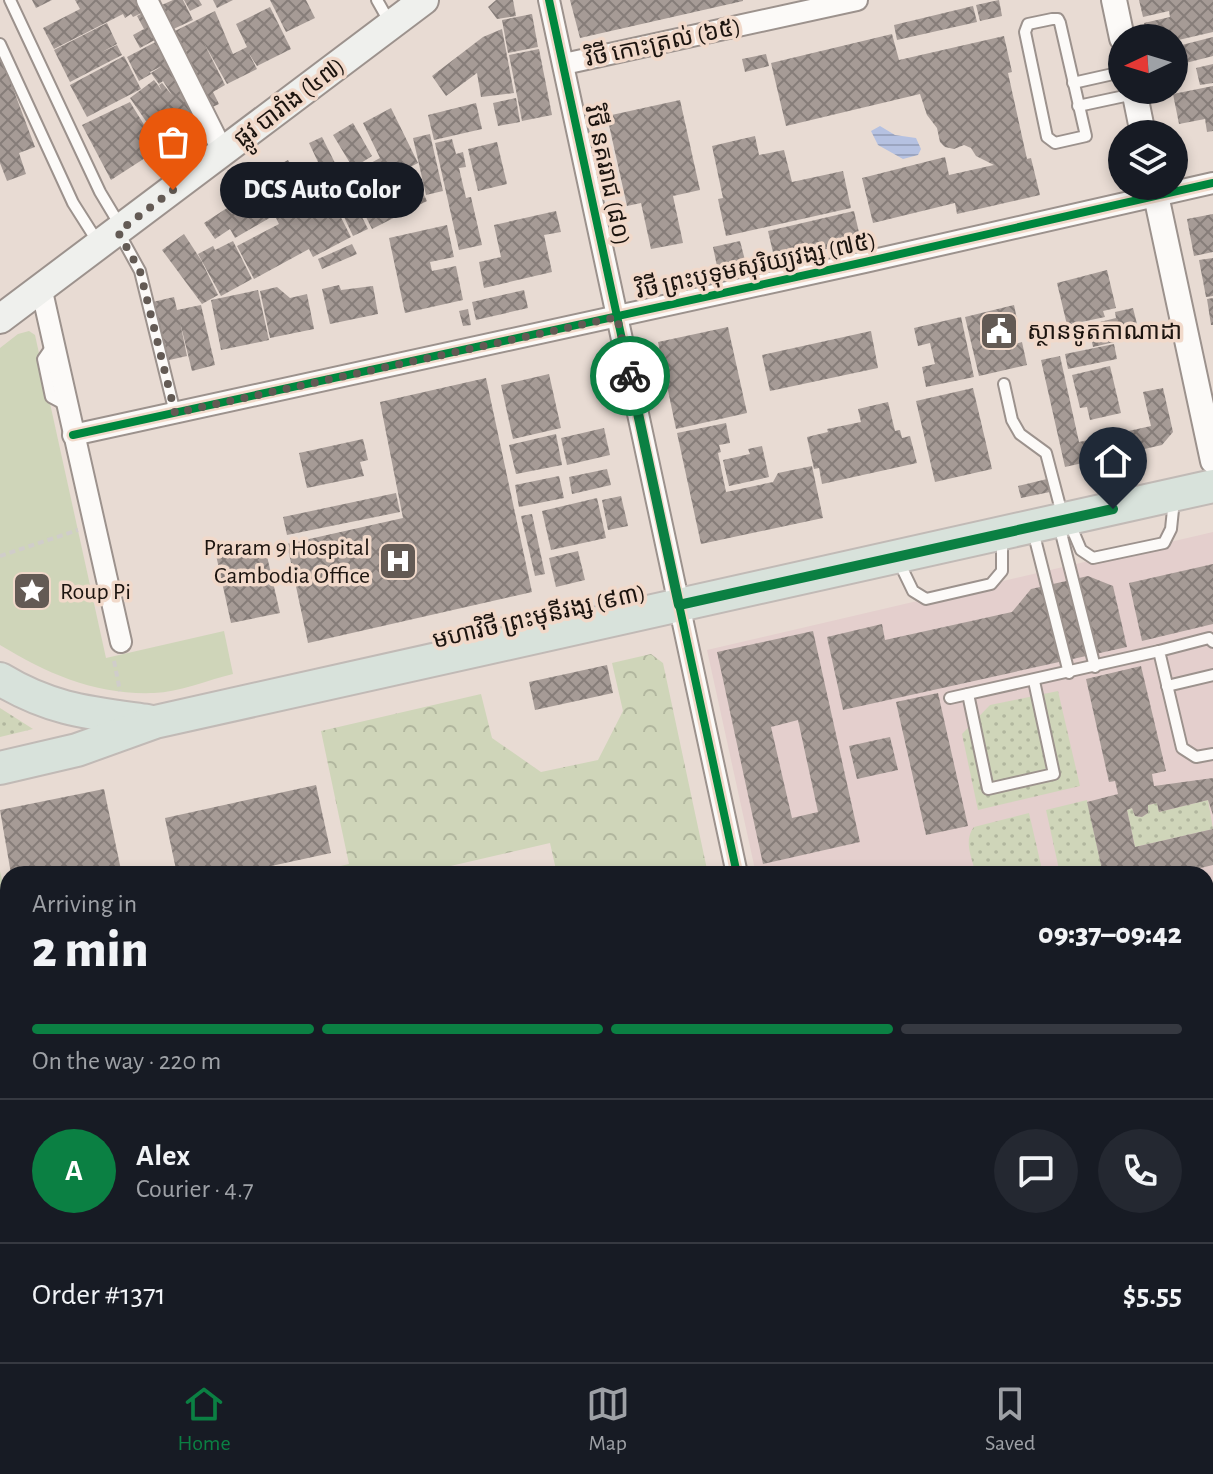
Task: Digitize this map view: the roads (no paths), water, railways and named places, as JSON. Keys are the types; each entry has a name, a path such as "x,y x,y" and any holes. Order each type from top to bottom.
{"highway":[{"name":"មហាវិថី ព្រះមុនីវង្ស (៩៣)","path":"0,768 77,750 155,722 1213,486"},
{"name":"មហាវិថី ព្រះមុនីវង្ស (៩៣)","path":"0,679 43,702 75,711 155,722"}],"main road":[{"name":"ផ្លូវ បារាំង (៤៧)","path":"0,319 424,0"}],"street":[{"path":"147,0 223,152"},
{"name":"វិថី នគររាជ (៨០)","path":"549,0 735,866"},
{"name":"វិថី កោះត្រល់ (៦៥)","path":"564,64 857,0"},
{"path":"1114,0 1119,24"},
{"name":"វិថី ព្រះបុទុមសុរិយ្យវង្ស (៧៥)","path":"1188,186 1213,183"},
{"name":"វិថី ព្រះបុទុមសុរិយ្យវង្ស (៧៥)","path":"73,435 617,317 1117,200"},
{"path":"1157,200 1213,461"},
{"path":"41,287 116,647"}],"lane":[{"path":"10,0 100,192 113,235"},
{"path":"377,0 391,25"},
{"path":"1058,19 1073,83 1086,136 1050,142 1025,32 1028,24 1058,19"},
{"path":"0,44 73,203 113,235 140,271 175,413"},
{"path":"1073,83 1108,75"},
{"path":"1078,106 1108,98"},
{"path":"1004,384 1012,420 1020,434 1046,453 1045,524 1069,673"},
{"path":"1045,524 1093,558 1164,543 1171,529 1174,495"},
{"path":"897,558 913,591 926,599 991,584 1045,524"},
{"path":"1045,524 1095,667"},
{"path":"950,698 1095,667 1209,638 1213,642"},
{"path":"1159,651 1182,748 1196,757 1213,754"},
{"path":"1167,686 1213,675"},
{"path":"968,694 988,789 1054,774 1034,681"}],"water":[{"path":"880,126 895,135 916,138 921,149 918,155 903,159 878,145 871,131"}],"place":[{"name":"DCS Auto Color","path":"173,190"},
{"name":"ស្ថានទូតកាណាដា","path":"999,331"},
{"name":"Praram 9 Hospital Cambodia Office","path":"398,561"},
{"name":"Roup Pi","path":"32,591"}]}
